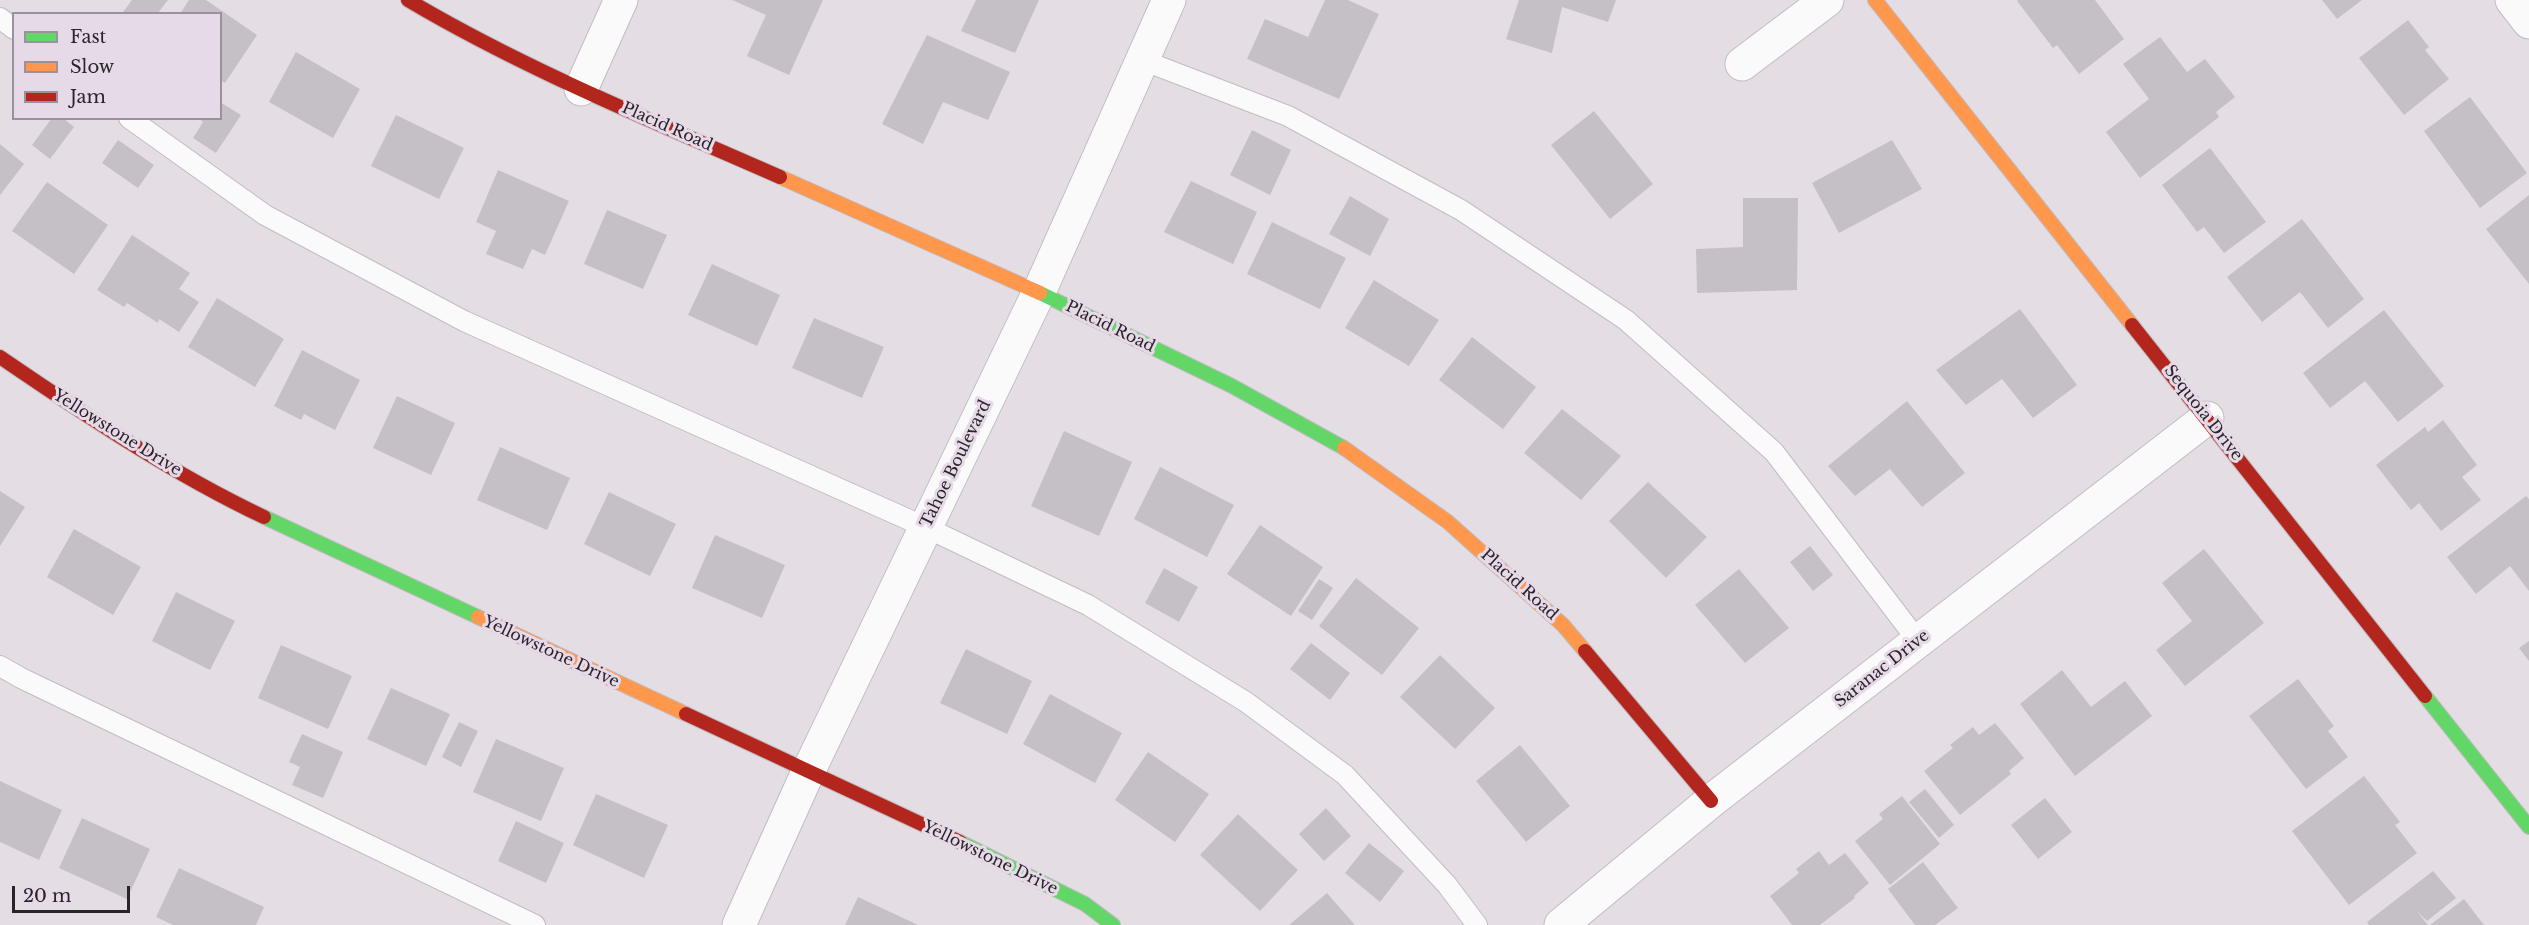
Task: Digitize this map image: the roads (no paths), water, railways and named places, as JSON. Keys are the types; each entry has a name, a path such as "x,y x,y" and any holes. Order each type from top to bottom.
{"street":[{"name":"Placid Road","path":"408,0 460,31 581,89 1039,292 1232,386 1337,443 1448,522 1563,625 1711,801"},
{"path":"581,89 621,0"},
{"name":"Tahoe Boulevard","path":"739,925 808,772 1039,292 1169,0"},
{"path":"1742,64 1827,0"},
{"name":"Sequoia Drive","path":"1875,0 2529,827"},
{"path":"2512,0 2529,22"},
{"name":"Yellowstone Drive","path":"0,357 102,426 220,496 981,852 1084,904 1113,925"},
{"name":"Saranac Drive","path":"1561,925 1711,801 2206,418"}],"lane":[{"path":"0,18 12,27"},
{"path":"1142,60 1288,116 1461,210 1626,320 1774,453 1918,641"},
{"path":"132,120 265,215 464,321 925,527 1088,605 1246,702 1345,775 1447,885 1477,925"},
{"path":"0,666 535,925"}]}
